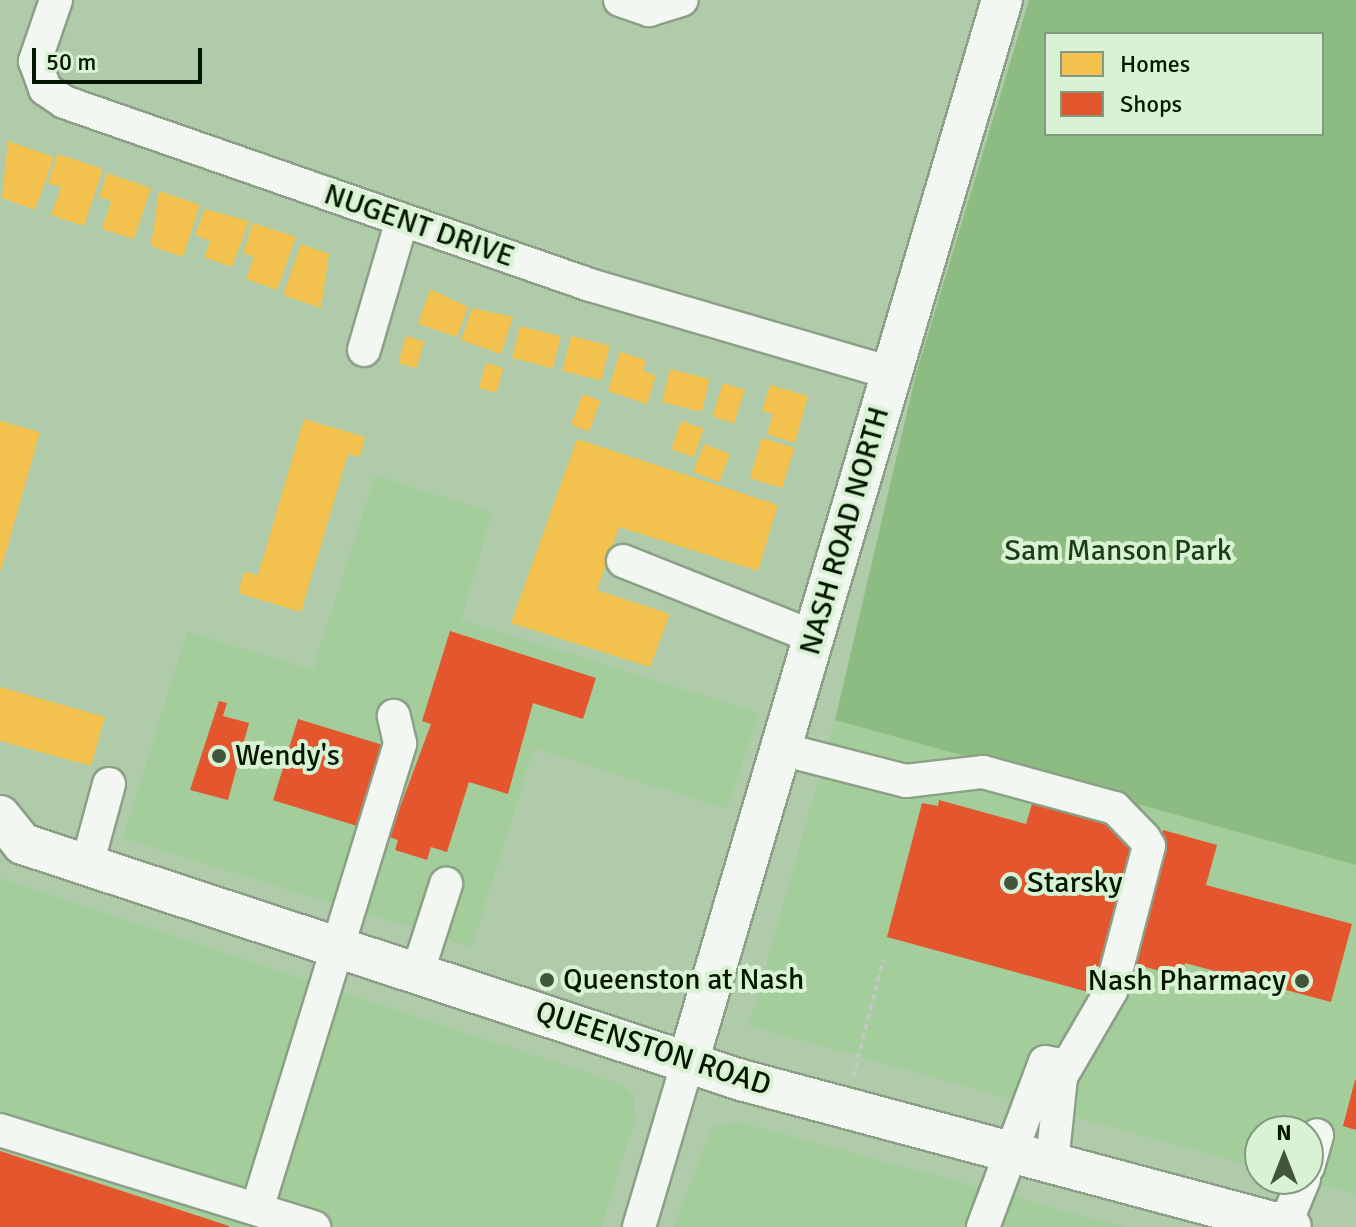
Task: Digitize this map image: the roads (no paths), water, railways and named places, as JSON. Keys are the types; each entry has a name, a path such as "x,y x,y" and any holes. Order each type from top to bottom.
{"main road":[{"name":"NASH ROAD NORTH","path":"688,1062 1002,0"},
{"name":"QUEENSTON ROAD","path":"8,837 688,1062 1286,1226"}],"street":[{"name":"NUGENT DRIVE","path":"56,0 35,61 45,89 402,220 590,285 891,373"},
{"path":"620,0 649,10 681,0"},
{"path":"364,350 402,220"},
{"path":"623,561 814,637"},
{"path":"257,1209 341,948 400,743 394,716"},
{"path":"781,749 906,781 983,772 1115,808 1130,820 1149,846 1115,977 1055,1064 1007,1150 983,1227"},
{"path":"87,865 109,784"},
{"path":"417,974 446,884"},
{"path":"639,1227 688,1062"},
{"path":"1052,1162 1055,1064"},
{"path":"0,1130 314,1227"},
{"path":"1286,1226 1298,1195"}],"place":[{"name":"Wendy's","path":"219,756"},
{"name":"Starsky","path":"1011,883"},
{"name":"Queenston at Nash","path":"547,980"},
{"name":"Nash Pharmacy","path":"1302,981"}],"park label":[{"name":"Sam Manson Park","path":"1118,551"}]}
